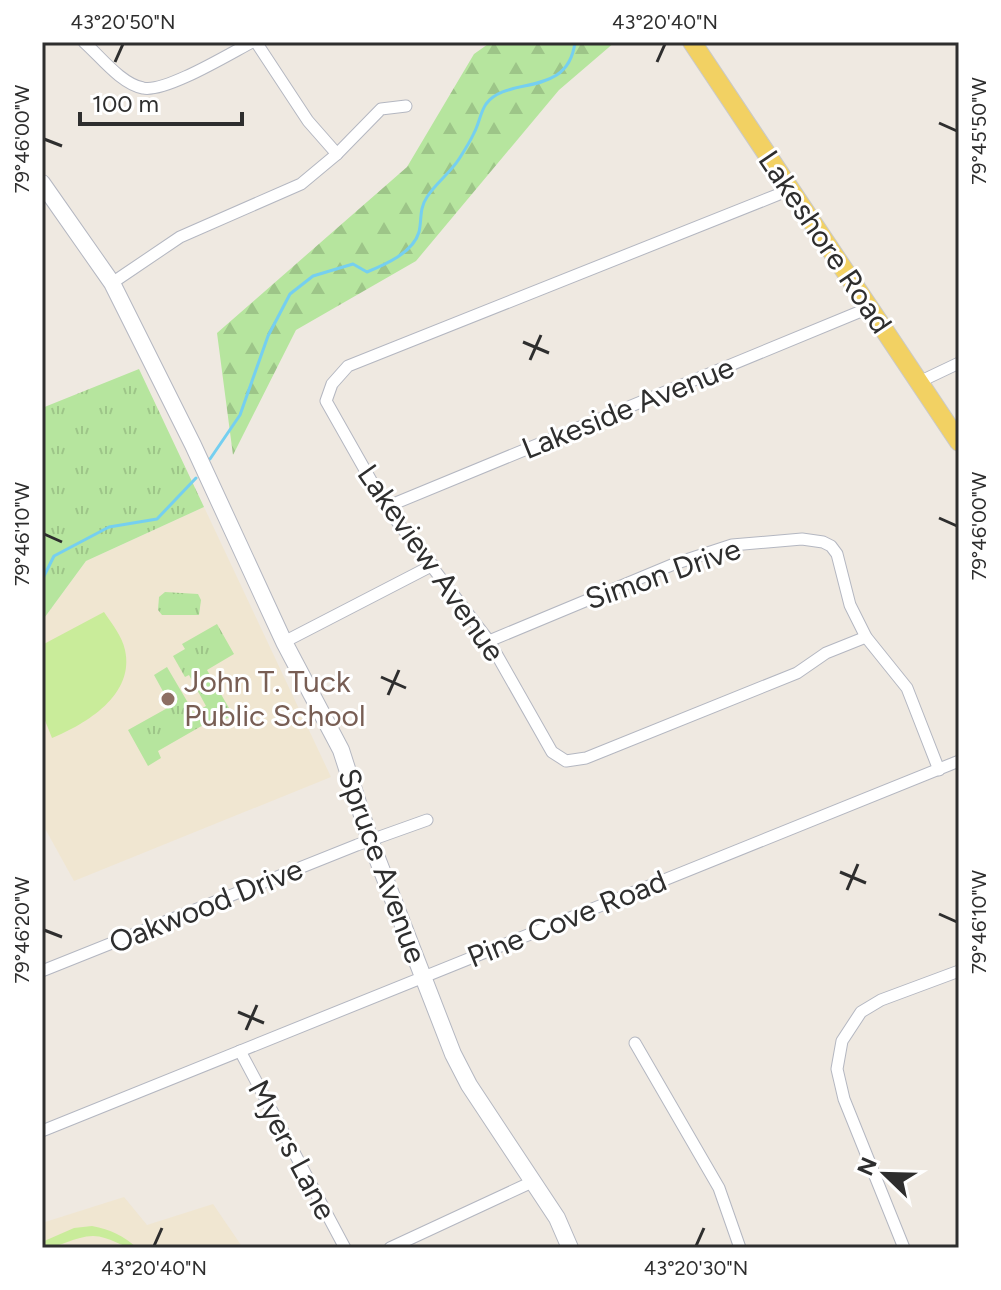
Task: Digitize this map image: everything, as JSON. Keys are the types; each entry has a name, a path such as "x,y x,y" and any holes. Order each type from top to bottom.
{"main road":[{"name":"Lakeshore Road","path":"692,42 959,442"}],"street":[{"path":"84,42 129,82 143,89 162,88 254,42 308,121 337,154"},
{"path":"112,283 180,237 301,184 337,154 381,109 406,106"},
{"name":"Spruce Avenue","path":"42,183 112,283 193,445 284,642 341,750 370,840 453,1054 469,1085 557,1218 570,1248"},
{"name":"Lakeview Avenue","path":"789,187 777,195 348,366 332,384 326,401 386,507 489,641 552,752 566,761 586,758 797,673 826,653 866,637"},
{"name":"Lakeside Avenue","path":"386,507 845,319 868,306"},
{"path":"919,382 959,363"},
{"name":"Simon Drive","path":"489,641 717,549 802,539 823,542 837,554 850,605 866,637 907,688 939,770"},
{"path":"284,642 433,565"},
{"name":"Pine Cove Road","path":"42,1131 959,761"},
{"name":"Oakwood Drive","path":"42,971 427,820"},
{"path":"904,1248 844,1099 837,1069 842,1041 861,1012 881,1000 959,971"},
{"path":"635,1043 719,1188 740,1248"},
{"name":"Myers Lane","path":"240,1051 345,1248"},
{"path":"390,1248 532,1182"}],"shaded area":[{"name":"John T. Tuck Public School","path":"204,507 331,777 74,881 42,823 42,621 86,561"},
{"path":"124,1197 147,1225 213,1204 243,1248 42,1248 42,1223"}],"green space":[{"path":"491,42 615,42 559,90 416,261 296,330 233,455 217,333 407,167 474,54"},
{"path":"139,369 204,507 86,561 42,621 42,408"},
{"path":"165,592 198,594 201,600 199,615 162,615 158,610 159,597"},
{"path":"104,612 125,650 123,681 105,706 93,716 52,738 42,713 42,645"},
{"path":"217,624 234,654 207,670 233,715 215,725 212,720 158,751 161,758 148,766 128,730 171,706 154,675 167,667 194,713 206,706 189,675 185,677 173,656 185,649 182,644"},
{"path":"92,1226 116,1234 137,1248 93,1236 42,1248 42,1242 74,1228"}],"waterway":[{"path":"210,459 240,415 268,336 290,294 313,276 353,264 367,272 389,262 411,246 419,232 424,201 459,159 486,104 496,95 536,84 561,72 570,60 575,42"},
{"path":"42,580 54,556 109,527 157,519 196,478"}],"place":[{"name":"John T. Tuck Public School","path":"168,699"}]}
